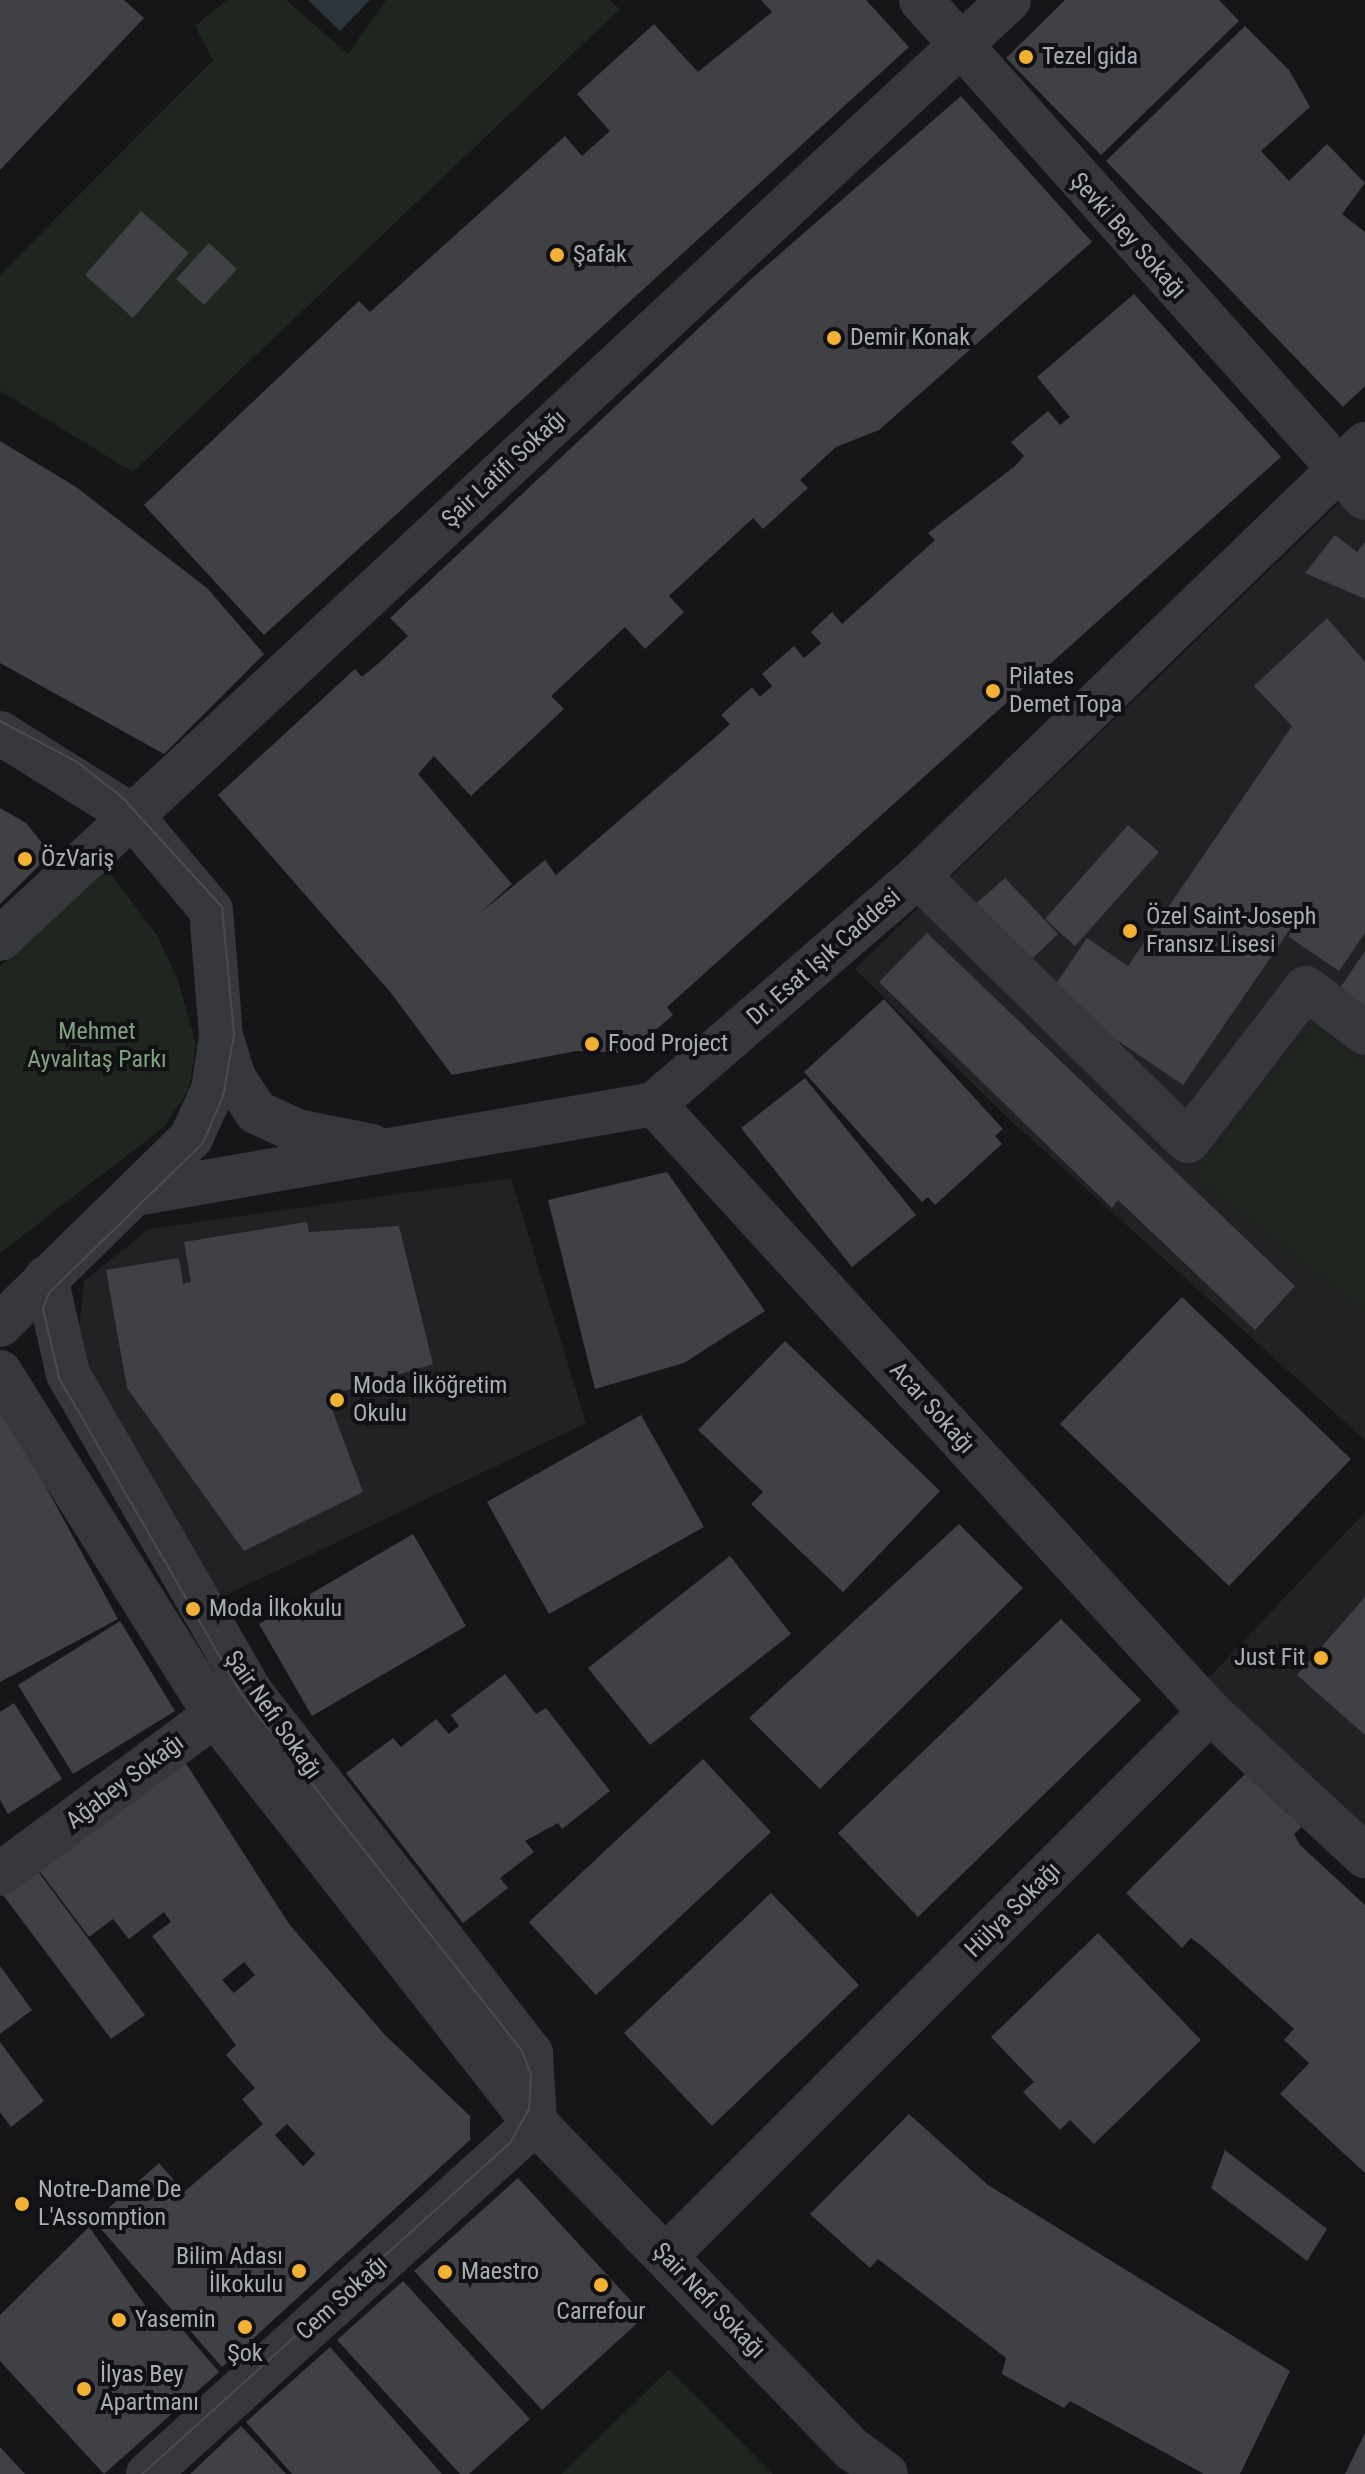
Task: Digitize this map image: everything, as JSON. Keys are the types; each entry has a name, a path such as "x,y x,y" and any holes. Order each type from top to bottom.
{"street":[{"name":"Şevki Bey Sokağı","path":"921,0 960,47 1356,471"},
{"name":"Şair Latifi Sokağı","path":"0,939 1009,0"},
{"name":"Dr. Esat Işık Caddesi","path":"141,1193 405,1152 654,1104 918,876 1356,471"},
{"path":"0,733 131,815 211,910 221,1037 233,1076 256,1112 297,1131 405,1152"},
{"path":"918,876 1188,1141 1306,988 1365,1033"},
{"path":"0,1325 46,1278 141,1193 191,1138 213,1090 221,1037"},
{"name":"Acar Sokağı","path":"654,1104 1210,1712"},
{"name":"Şair Nefi Sokağı","path":"46,1278 68,1374 233,1703"},
{"name":"Şair Nefi Sokağı","path":"0,1372 535,2123 852,2449 886,2474"},
{"name":"Ağabey Sokağı","path":"0,1874 233,1703"},
{"path":"1210,1712 1365,1856"},
{"name":"Hülya Sokağı","path":"666,2256 1210,1712"},
{"name":"Cem Sokağı","path":"148,2474 535,2123"}],"shaded area":[{"path":"308,0 370,0 340,31"},
{"name":"Özel Saint-Joseph Fransız Lisesi","path":"1365,478 1365,1440 1012,1122 855,969"},
{"name":"Moda İlköğretim Okulu","path":"511,1178 586,1423 220,1598 77,1351 84,1281 149,1229"},
{"path":"1365,1512 1365,1844 1204,1683"}],"green space":[{"path":"227,0 286,0 348,54 386,0 609,0 620,9 133,472 0,391 0,275 213,60 195,26"},
{"name":"Mehmet Ayvalıtaş Parkı","path":"104,865 157,935 178,980 196,1045 189,1089 164,1127 0,1253 0,967"},
{"path":"1313,1025 1365,1065 1365,1311 1194,1177"},
{"path":"669,2369 773,2474 562,2474 592,2444"}],"building":[{"path":"0,0 124,0 144,18 0,170"},
{"path":"761,0 866,0 909,47 264,635 144,505 359,301 370,312 565,136 582,156 610,131 577,94 654,24 698,72 772,12"},
{"path":"1065,0 1219,0 1239,21 1101,155 1006,58"},
{"path":"1245,26 1289,70 1310,107 1261,151 1289,181 1327,144 1365,183 1342,214 1365,232 1365,386 1343,407 1106,161"},
{"path":"961,96 1092,242 879,430 836,447 800,480 808,488 763,529 753,518 669,596 684,612 645,649 625,627 551,696 564,709 471,796 434,756 418,774 512,884 479,914 545,860 556,875 730,724 721,715 752,687 760,697 772,686 762,674 794,646 804,658 821,643 811,632 832,612 842,624 935,540 928,533 1015,466 1024,456 1011,442 1048,411 1060,425 1070,417 1037,377 1134,294 1281,457 667,1007 673,1015 629,1053 576,1051 452,1075 391,993 218,795 355,669 362,677 408,636 390,618 750,280"},
{"path":"141,211 189,253 133,318 85,275"},
{"path":"209,243 237,269 204,305 176,279"},
{"path":"0,441 76,487 207,588 264,654 164,754 0,663"},
{"path":"1335,535 1357,552 1365,542 1365,599 1305,573"},
{"path":"1327,618 1365,662 1365,933 1339,971 1289,937 1293,925 1183,1085 1049,994 1087,938 1128,966 1292,726 1254,686"},
{"path":"0,808 26,823 51,854 0,904"},
{"path":"1128,825 1159,852 1075,946 1045,919"},
{"path":"1005,878 1058,934 1026,965 971,908"},
{"path":"927,933 1295,1286 1255,1330 1118,1200 1112,1208 879,982"},
{"path":"1365,951 1365,1014 1336,994"},
{"path":"884,999 1003,1129 995,1136 1002,1144 935,1205 928,1197 922,1202 804,1072"},
{"path":"805,1078 916,1215 852,1267 741,1128"},
{"path":"667,1172 765,1311 684,1363 595,1389 548,1200"},
{"path":"307,1222 309,1232 399,1226 433,1364 327,1396 363,1492 244,1551 127,1388 106,1270 179,1258 183,1284 191,1282 184,1242"},
{"path":"1182,1297 1351,1459 1229,1586 1060,1424"},
{"path":"785,1341 940,1491 843,1592 751,1504 763,1492 698,1430"},
{"path":"0,1403 118,1619 0,1682"},
{"path":"641,1415 704,1527 549,1614 487,1502"},
{"path":"959,1524 1023,1588 820,1789 749,1718"},
{"path":"413,1534 466,1626 312,1716 259,1624"},
{"path":"730,1556 791,1634 650,1745 588,1668"},
{"path":"1365,1597 1365,1735 1297,1675"},
{"path":"1061,1619 1141,1700 918,1917 838,1833"},
{"path":"120,1621 175,1711 73,1774 18,1685"},
{"path":"505,1674 536,1714 546,1708 610,1791 562,1829 558,1823 525,1841 534,1852 500,1878 508,1888 463,1923 346,1773 393,1738 401,1747 436,1719 449,1734 459,1726 451,1715"},
{"path":"14,1703 62,1779 8,1814 0,1800 0,1712"},
{"path":"703,1759 771,1832 596,1995 529,1922"},
{"path":"185,1762 289,1924 385,2035 470,2116 470,2140 222,2367 94,2221 159,2163 184,2192 263,2124 242,2099 255,2088 226,2055 236,2045 152,1936 171,1922 164,1912 129,1939 113,1919 89,1937 38,1869","holes":["244,1962 255,1975 234,1993 222,1980","287,2124 315,2154 303,2166 275,2135"]},
{"path":"1250,1769 1305,1824 1294,1834 1300,1845 1365,1905 1365,2173 1280,2094 1309,2063 1284,2040 1294,2029 1191,1938 1182,1948 1126,1893"},
{"path":"37,1870 145,2015 111,2039 3,1895"},
{"path":"771,1893 859,1985 712,2126 624,2033"},
{"path":"1098,1933 1201,2040 1094,2144 1070,2120 1060,2130 1023,2092 1034,2082 991,2037"},
{"path":"0,1966 32,2010 0,2034"},
{"path":"0,2042 44,2101 11,2127 0,2112"},
{"path":"909,2114 988,2185 1290,2371 1240,2474 1204,2474 1070,2401 1064,2408 1002,2374 1006,2358 878,2259 870,2268 810,2214"},
{"path":"1225,2150 1327,2229 1307,2261 1211,2188"},
{"path":"518,2178 645,2316 542,2410 414,2271"},
{"path":"89,2227 159,2325 170,2315 219,2372 104,2474 0,2361 0,2315"},
{"path":"403,2281 530,2419 469,2474 460,2474 337,2340"},
{"path":"330,2347 442,2474 292,2474 246,2422"},
{"path":"241,2426 286,2474 190,2474"},
{"path":"1365,2433 1365,2474 1345,2474"},
{"path":"0,2447 25,2474 0,2474"}],"tram line":[{"path":"0,721 77,762 122,797 222,907 234,1035 223,1096 203,1143 49,1293 43,1309 59,1378 242,1695 522,2051 531,2074 529,2109 511,2142 142,2474"}],"place":[{"name":"Tezel gida","path":"1026,57"},
{"name":"Şafak","path":"557,255"},
{"name":"Demir Konak","path":"834,338"},
{"name":"Pilates Demet Topa","path":"993,691"},
{"name":"ÖzVariş","path":"25,859"},
{"name":"Özel Saint-Joseph Fransız Lisesi","path":"1130,931"},
{"name":"Food Project","path":"592,1044"},
{"name":"Moda İlköğretim Okulu","path":"337,1400"},
{"name":"Moda İlkokulu","path":"193,1609"},
{"name":"Just Fit","path":"1321,1658"},
{"name":"Notre-Dame De L'Assomption","path":"22,2204"},
{"name":"Bilim Adası İlkokulu","path":"299,2271"},
{"name":"Maestro","path":"445,2272"},
{"name":"Carrefour","path":"601,2285"},
{"name":"Yasemin","path":"119,2320"},
{"name":"Şok","path":"245,2327"},
{"name":"İlyas Bey Apartmanı","path":"84,2389"}]}
